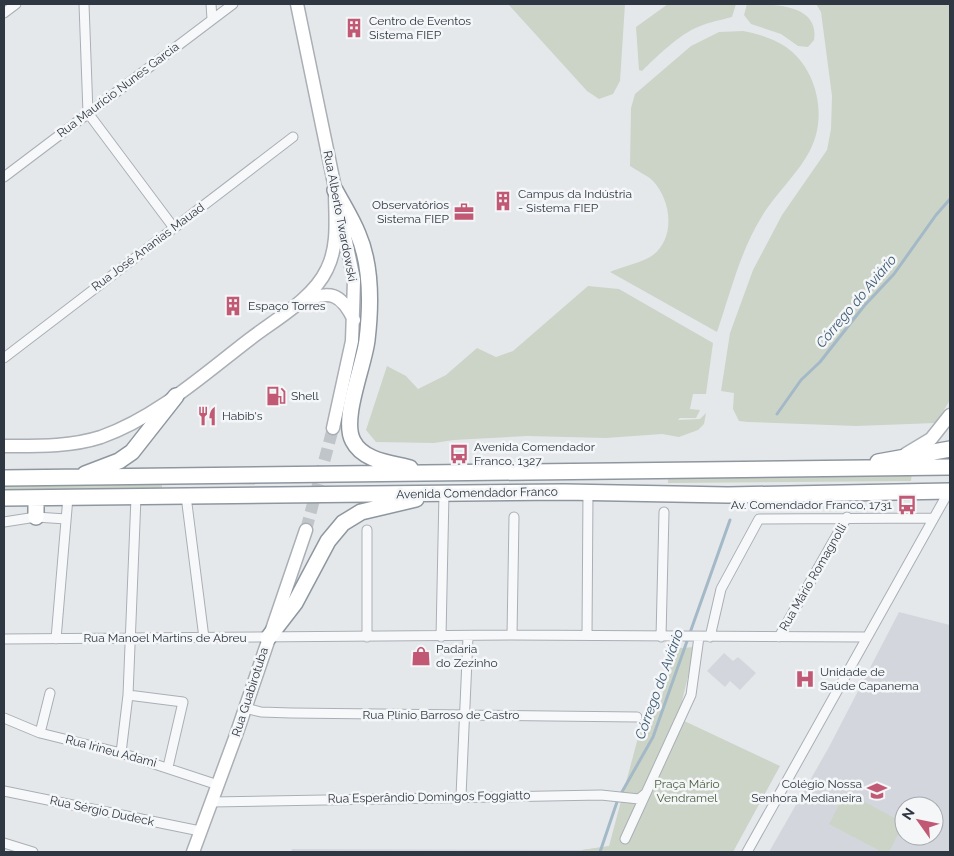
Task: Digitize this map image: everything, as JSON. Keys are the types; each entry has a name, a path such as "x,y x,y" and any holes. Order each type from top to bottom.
{"highway":[{"path":"335,190 358,234 364,253 369,293 366,354 350,421 352,441 366,454 377,460 428,474"},
{"path":"75,478 119,461 132,452 176,396"},
{"path":"847,469 900,457 950,449"},
{"name":"Avenida Comendador Franco","path":"4,478 950,467"},
{"name":"Avenida Comendador Franco","path":"4,498 588,492 714,495 949,491"},
{"path":"268,638 295,603 325,547 343,522 362,512 404,503 437,493"},
{"path":"36,498 36,517"}],"main road":[{"name":"Rua Alberto Twardowski","path":"297,4 351,262 354,320 347,370 333,428"},
{"path":"4,446 67,444 99,438 134,422 176,396 298,302 322,278 333,254 335,190"},
{"path":"298,302 323,294 332,295 342,301 354,320"},
{"path":"900,457 931,438 950,415"},
{"name":"Rua Guabirotuba","path":"193,852 218,786 306,530"}],"street":[{"path":"4,13 16,4"},
{"path":"84,4 88,113 174,228"},
{"path":"211,4 212,19"},
{"name":"Rua Maurício Nunes Garcia","path":"4,177 233,4"},
{"name":"Rua José Ananias Mauad","path":"4,358 293,137"},
{"path":"747,852 949,491"},
{"path":"587,635 588,492"},
{"path":"437,493 441,637"},
{"path":"121,752 128,695 136,496"},
{"path":"186,496 204,638"},
{"path":"56,639 68,497"},
{"path":"664,512 665,637"},
{"path":"4,522 36,517 66,519"},
{"path":"512,635 514,517"},
{"name":"Rua Mário Romagnolli","path":"779,637 847,517"},
{"path":"710,637 721,589 759,519 933,518"},
{"path":"366,530 367,637"},
{"name":"Rua Manoel Martins de Abreu","path":"4,639 468,637 512,635 665,637 867,636"},
{"path":"461,796 468,637"},
{"path":"624,839 691,695 697,637"},
{"path":"40,732 50,693"},
{"path":"128,695 183,702 168,767"},
{"name":"Rua Plínio Barroso de Castro","path":"245,708 260,712 291,713 636,717"},
{"name":"Rua Irineu Adami","path":"4,718 40,732 121,752 218,786"},
{"name":"Rua Sérgio Dudeck","path":"4,791 200,831"},
{"name":"Rua Esperândio Domingos Foggiatto","path":"212,802 461,796 614,795 639,799 645,794"},
{"path":"4,843 32,852"}],"shaded area":[{"path":"899,612 950,625 950,852 769,852 829,747"},
{"path":"724,653 733,661 738,657 756,673 740,690 730,681 725,687 707,671"},
{"path":"626,844 634,852 291,852 292,849 582,850"}],"green space":[{"path":"508,4 625,4 620,81 613,94 599,99 587,91"},
{"path":"668,4 736,4 732,17 691,30 669,46 642,71 639,70 636,27"},
{"path":"747,4 768,4 792,8 802,12 814,28 814,40 808,47 798,46 781,34 751,24 744,15"},
{"path":"816,4 950,4 950,400 936,423 856,426 739,421 733,409 734,393 721,391 730,333 753,270 782,215 827,150 831,129 832,96 821,12"},
{"path":"743,31 776,41 796,56 805,67 816,92 818,120 812,146 807,155 767,209 747,245 717,332 610,272 653,255 665,239 668,229 667,208 659,189 651,179 630,166 631,108 635,94 691,46 719,32"},
{"path":"588,286 619,289 713,343 706,394 693,394 690,409 700,410 696,418 680,418 678,420 700,419 706,413 704,424 698,430 679,437 662,434 606,438 527,436 434,443 376,442 366,430 387,366 406,376 418,389 446,375 477,348 496,357 513,351"},
{"path":"912,473 911,481 668,483 668,477"},
{"path":"162,480 162,489 4,489 4,481"},
{"name":"Praça Mário Vendramel","path":"695,647 678,718 780,766 733,852 580,852 582,850 609,846 647,704 660,703 669,672 666,649"},
{"path":"846,792 894,818 894,842 889,852 882,852 829,824"}],"waterway":[{"name":"Córrego do Aviário","path":"777,414 801,380 820,362 864,306 894,274 936,215 950,199"},
{"name":"Córrego do Aviário","path":"600,852 618,799 653,737 730,520"}],"tunnel":[{"path":"306,530 333,428"}],"place":[{"name":"Centro de Eventos Sistema FIEP","path":"354,28"},
{"name":"Campus da Indústria - Sistema FIEP","path":"503,201"},
{"name":"Observatórios Sistema FIEP","path":"464,212"},
{"name":"Espaço Torres","path":"233,306"},
{"name":"Shell","path":"276,396"},
{"name":"Habib's","path":"207,416"},
{"name":"Avenida Comendador Franco, 1327","path":"459,454"},
{"name":"Av. Comendador Franco, 1731","path":"907,505"},
{"name":"Padaria do Zezinho","path":"421,656"},
{"name":"Unidade de Saúde Capanema","path":"805,679"},
{"name":"Colégio Nossa Senhora Medianeira","path":"877,791"}]}
